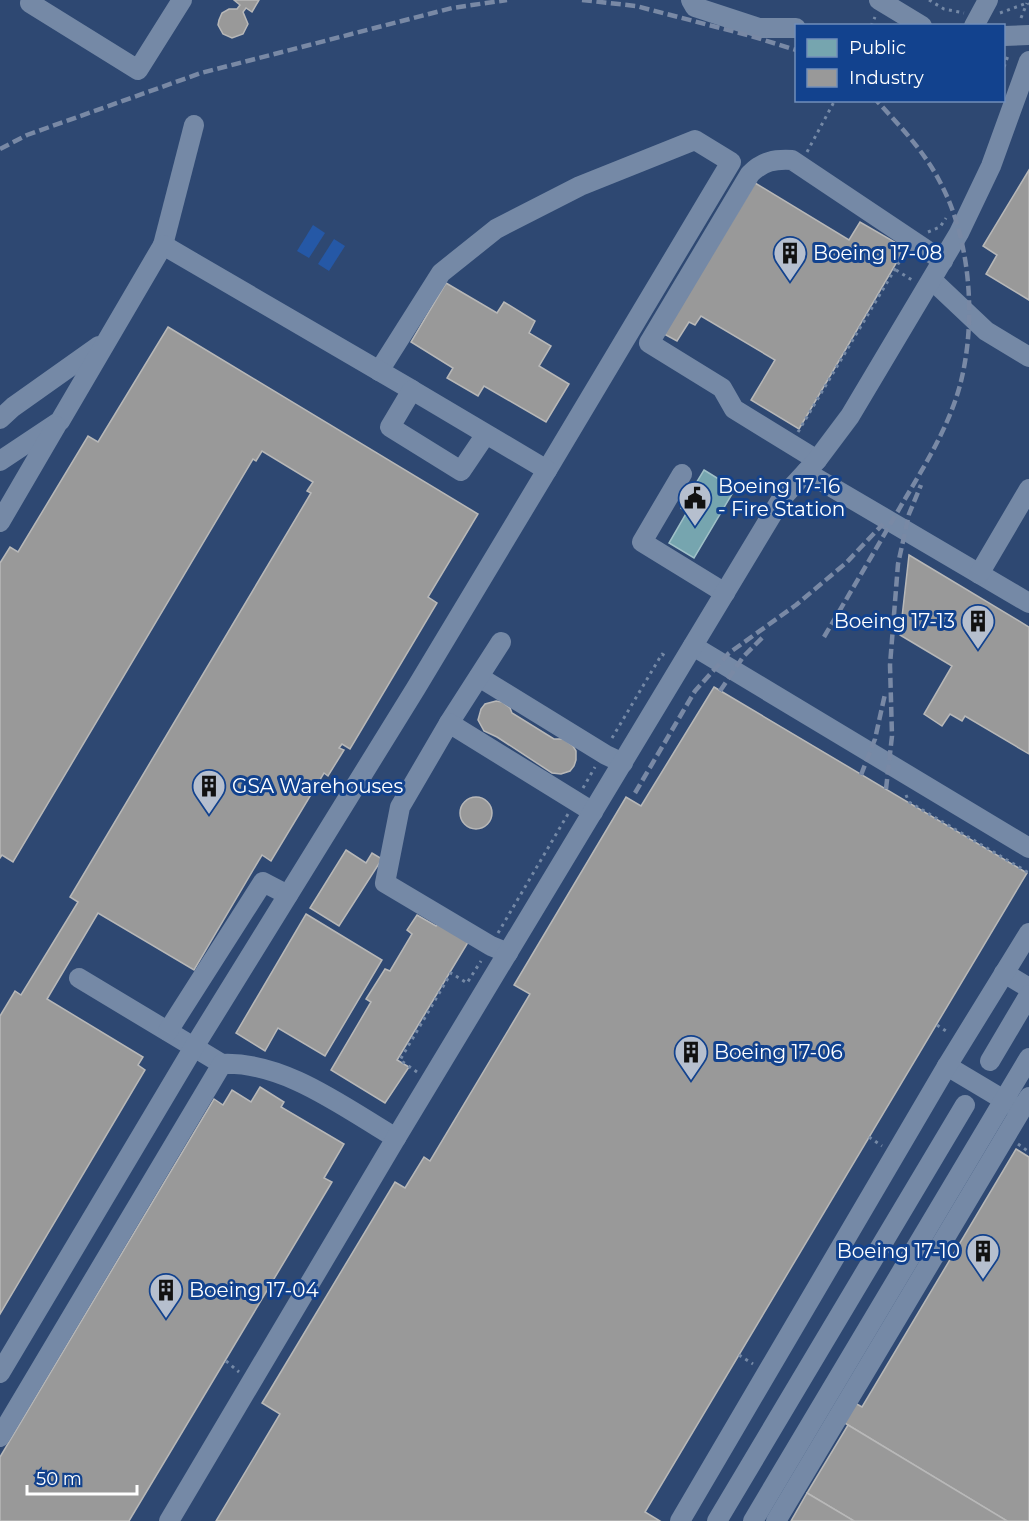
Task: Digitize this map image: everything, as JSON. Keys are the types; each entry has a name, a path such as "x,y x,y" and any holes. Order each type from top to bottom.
{"lane":[{"path":"32,0 30,3 138,70 182,0"},
{"path":"691,0 695,7 759,28 795,28"},
{"path":"879,0 919,24"},
{"path":"975,24 988,0"},
{"path":"1005,36 1029,35"},
{"path":"169,1521 593,812 614,759 693,646 782,498 812,466 850,416 932,280 959,233 991,166 1029,61"},
{"path":"0,522 163,245 194,125"},
{"path":"0,1373 194,1047 416,688 731,162 695,140 580,186 496,229 441,273 379,371"},
{"path":"943,261 792,160 770,161 758,166 750,174 650,343 722,388 734,409 812,466 979,574 1029,603"},
{"path":"163,245 547,470"},
{"path":"932,280 986,331 1029,357"},
{"path":"0,419 106,341"},
{"path":"411,390 390,427 461,471 486,434"},
{"path":"0,461 60,421"},
{"path":"682,474 642,542 725,593"},
{"path":"979,574 1029,489"},
{"path":"501,642 449,723 400,807 385,883 508,953"},
{"path":"693,646 1029,848"},
{"path":"479,677 614,759"},
{"path":"449,723 593,812"},
{"path":"168,1032 263,882 288,895"},
{"path":"680,1521 947,1066 1029,933"},
{"path":"1004,973 1029,988"},
{"path":"79,978 222,1064 240,1063 293,1078 396,1138"},
{"path":"990,1061 1029,995"},
{"path":"753,1521 1029,1058"},
{"path":"0,1437 222,1064"},
{"path":"776,1521 1026,1108 1004,1100 947,1066"},
{"path":"717,1521 965,1105"},
{"path":"895,1155 924,1173"},
{"path":"921,1240 938,1250"},
{"path":"751,1400 779,1417"}],"path":[{"path":"803,159 834,102"}],"shaded area":[{"path":"313,225 325,233 309,258 297,251"},
{"path":"334,239 345,246 329,271 318,264"}],"building: Public":[{"name":"Boeing 17-16 - Fire Station","path":"704,470 735,489 694,558 669,543 687,512 681,508"}],"building: Industry":[{"path":"234,0 259,0 252,12 246,8 243,12 248,24 243,34 232,38 223,34 218,25 219,20 222,13 229,9 237,9 240,5"},
{"path":"1029,170 1029,300 986,274 997,255 983,246"},
{"name":"Boeing 17-08","path":"755,183 849,240 860,222 905,248 799,429 751,400 775,360 701,316 695,325 689,322 677,341 664,334"},
{"path":"446,283 497,313 504,302 535,321 529,333 551,346 539,366 569,384 546,422 484,386 478,396 447,378 453,368 411,342"},
{"name":"GSA Warehouses","path":"168,327 478,514 428,597 437,603 350,749 342,744 339,748 344,750 328,776 324,773 271,861 262,855 194,970 98,913 47,999 143,1057 138,1065 145,1070 0,1314 0,1016 15,991 21,995 78,902 70,897 311,493 307,491 313,482 262,451 256,461 253,459 13,862 2,855 0,858 0,563 10,547 18,552 88,436 98,442"},
{"name":"Boeing 17-13","path":"909,555 1029,627 1029,754 965,716 962,721 950,714 942,726 924,714 952,666 900,635"},
{"name":"Boeing 17-06","path":"714,687 1027,873 645,1512 660,1521 216,1521 280,1414 262,1403 395,1182 405,1188 424,1157 430,1161 530,994 514,985 626,797 641,806"},
{"path":"502,702 510,708 512,713 554,739 563,739 573,746 576,751 576,760 570,771 561,774 552,773 484,731 478,720 481,709 485,704"},
{"path":"476,797 487,802 492,813 487,824 476,829 465,824 460,813 465,802"},
{"path":"346,850 366,863 372,853 382,859 339,926 310,908"},
{"path":"306,914 382,960 325,1056 278,1028 265,1051 236,1033"},
{"path":"417,915 436,926 440,920 470,939 397,1060 409,1067 385,1103 331,1070 371,1002 366,999 385,969 390,971 412,934 407,930"},
{"name":"Boeing 17-04","path":"260,1087 284,1102 281,1107 344,1144 324,1178 332,1182 129,1521 0,1521 0,1457 214,1099 223,1105 232,1090 251,1102"},
{"name":"Boeing 17-10","path":"1016,1149 1029,1157 1029,1521 1007,1521 843,1422 855,1403 862,1407"},
{"path":"848,1425 1007,1521 854,1521 807,1493"},
{"path":"807,1493 854,1521 791,1521"}],"railway":[{"path":"0,149 27,135 201,73 452,8 507,0"},
{"path":"582,0 636,6 795,50"},
{"path":"824,637 937,443 952,410 962,377 969,329 968,278 964,252 950,204 927,160 878,102"},
{"path":"886,789 892,736 890,665 898,564 909,514 921,485"},
{"path":"635,793 695,691 729,653 796,605 846,563 883,524"},
{"path":"720,691 743,657 764,636"},
{"path":"861,775 875,739 885,694"}],"place":[{"name":"Boeing 17-08","path":"790,282"},
{"name":"Boeing 17-16 - Fire Station","path":"695,527"},
{"name":"Boeing 17-13","path":"978,650"},
{"name":"GSA Warehouses","path":"209,815"},
{"name":"Boeing 17-06","path":"691,1081"},
{"name":"Boeing 17-10","path":"983,1280"},
{"name":"Boeing 17-04","path":"166,1319"}]}
